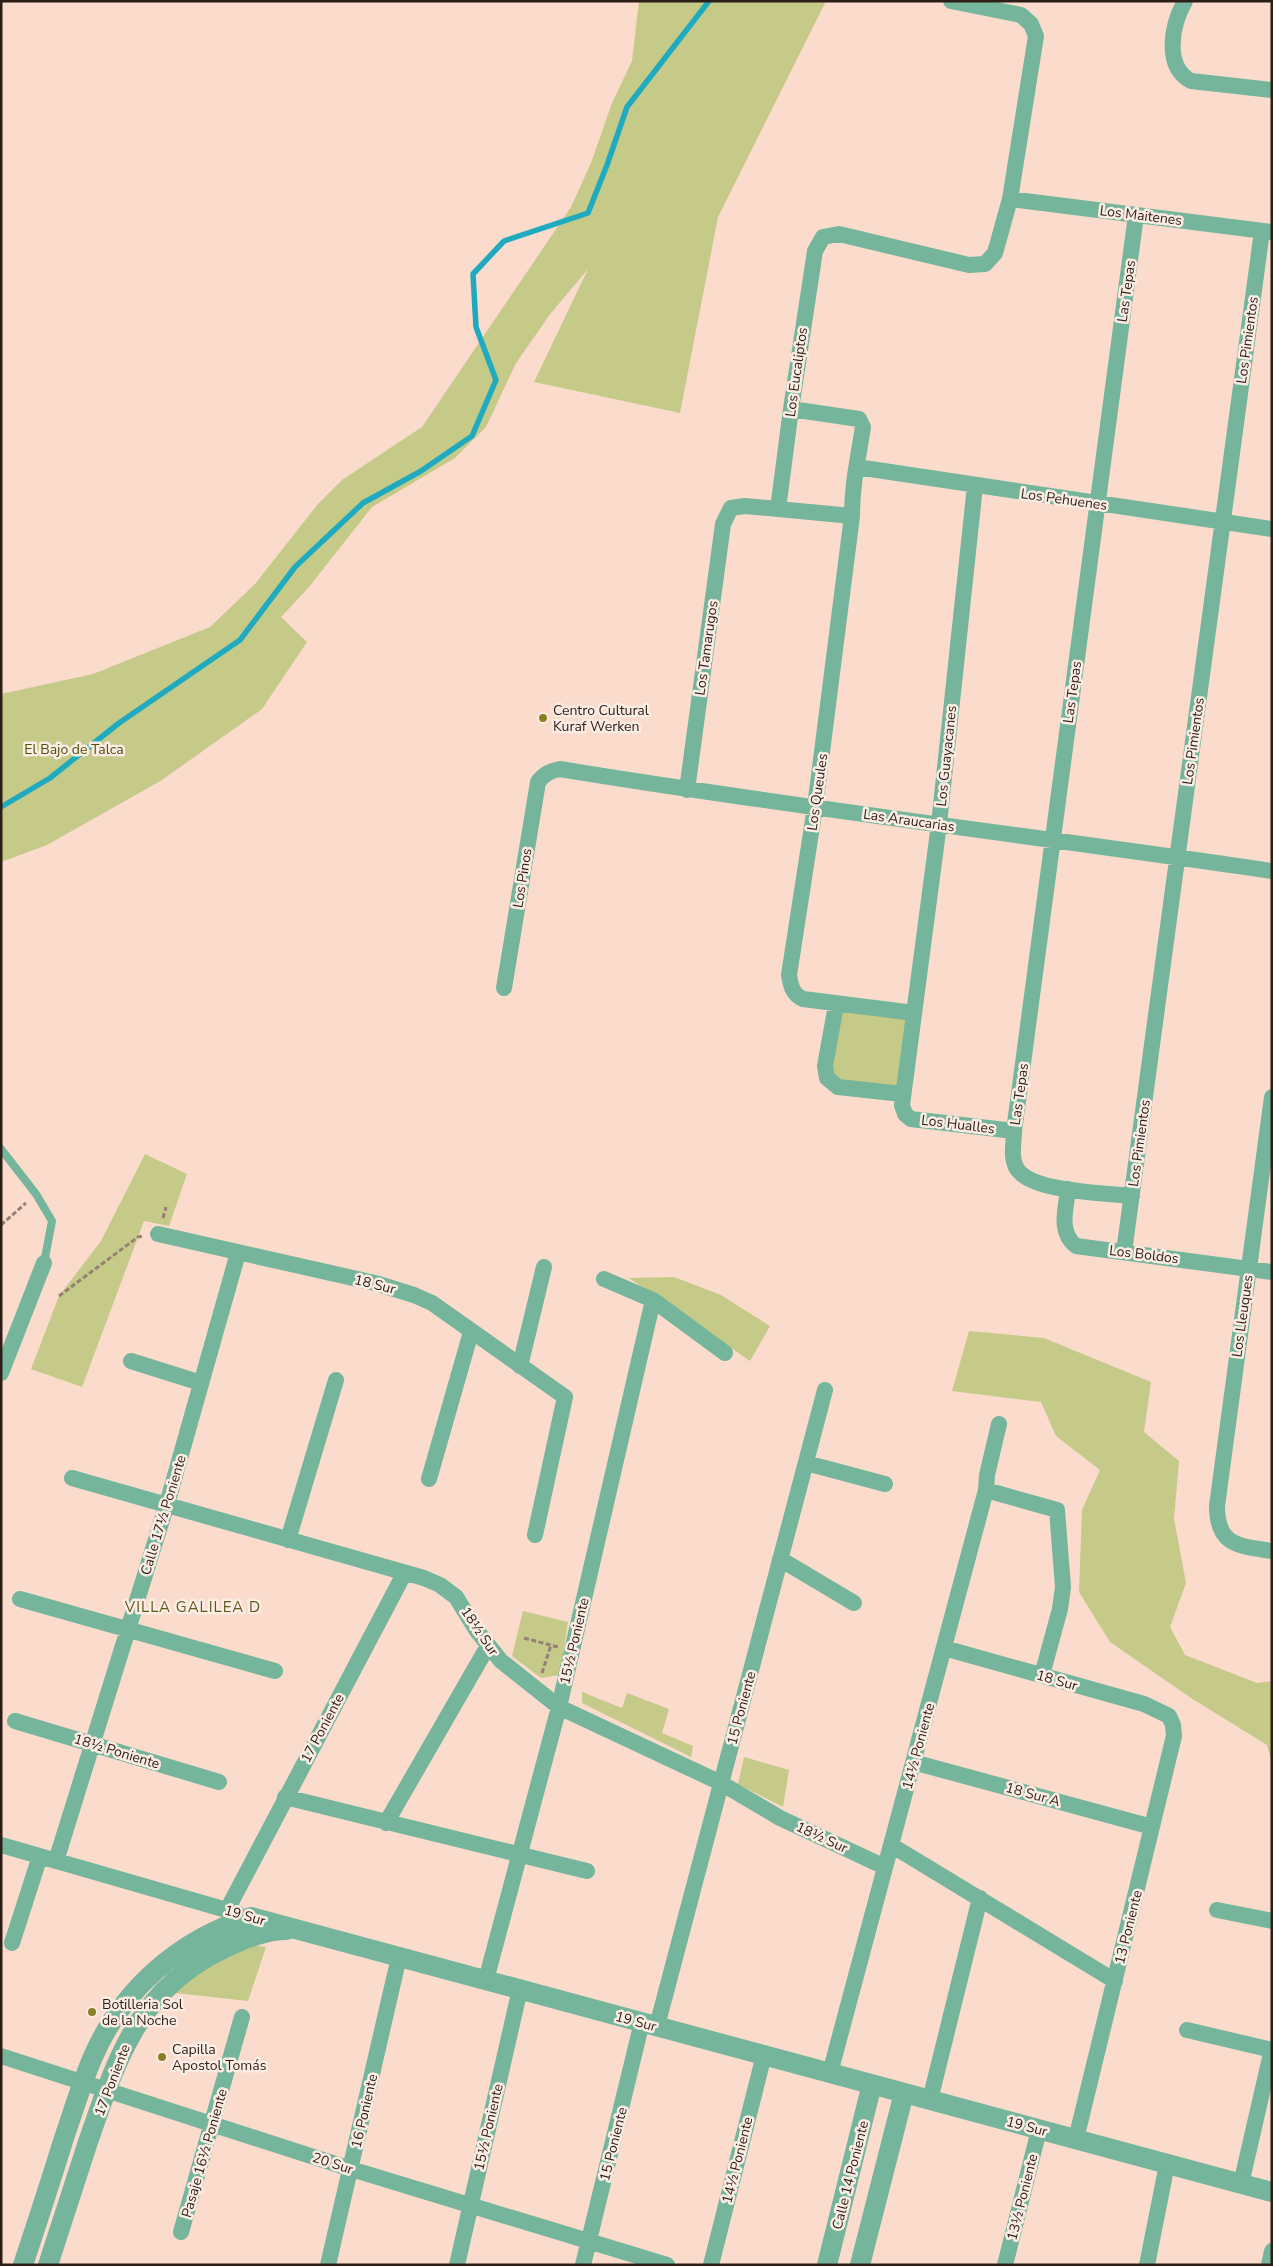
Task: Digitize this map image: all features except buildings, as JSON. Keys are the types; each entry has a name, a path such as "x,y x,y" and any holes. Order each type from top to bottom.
{"street":[{"path":"952,1 1021,15 1031,24 1036,36 1010,199"},
{"path":"1185,1 1181,9 1173,45 1178,69 1183,77 1191,81 1272,90"},
{"name":"Los Maitenes","path":"1010,199 1267,231"},
{"name":"Los Eucaliptos","path":"778,509 815,251 823,237 839,234 969,265 985,264 995,254 1010,199"},
{"name":"Las Tepas","path":"1068,1189 1034,1182 1017,1169 1013,1158 1014,1130 1136,215"},
{"name":"Los Pimientos","path":"1124,1252 1223,522 1267,231"},
{"name":"Los Queules","path":"791,409 859,419 863,427 854,475 852,516 815,807 789,975 797,996 836,1005 914,1013"},
{"name":"Los Pehuenes","path":"857,467 1272,529"},
{"name":"Los Guayacanes","path":"904,1114 902,1094 939,824 975,486"},
{"name":"Los Tamarugos","path":"687,790 723,524 730,508 745,506 778,509"},
{"path":"778,509 852,516"},
{"name":"Las Araucarias","path":"548,772 560,769 687,790 1053,839 1272,871"},
{"name":"Los Pinos","path":"504,988 538,782 548,772"},
{"path":"836,1005 825,1066 827,1078 838,1087 902,1094"},
{"name":"Los Lleuques","path":"1272,1098 1217,1506 1217,1520 1222,1533 1229,1541 1242,1546 1272,1551"},
{"name":"Los Hualles","path":"904,1114 911,1118 1014,1130"},
{"path":"1068,1189 1132,1196"},
{"name":"Los Boldos","path":"1068,1189 1064,1226 1068,1240 1076,1246 1272,1272"},
{"name":"18 Sur","path":"158,1234 375,1283 414,1295 432,1303 565,1397 535,1535"},
{"name":"Calle 17½ Poniente","path":"56,1861 167,1504 238,1253"},
{"path":"1,1373 44,1263"},
{"path":"520,1366 544,1267"},
{"path":"604,1279 653,1300 725,1353"},
{"name":"15½ Poniente","path":"486,1980 559,1707 653,1300"},
{"path":"429,1479 471,1332"},
{"path":"131,1361 202,1382"},
{"path":"288,1540 336,1380"},
{"name":"15 Poniente","path":"583,2265 650,2024 721,1783 825,1390"},
{"name":"14½ Poniente","path":"830,2073 986,1490 987,1475 998,1424"},
{"path":"806,1463 885,1484"},
{"name":"18½ Sur","path":"72,1478 432,1581 452,1593 462,1605 488,1646 501,1661 559,1707 721,1783 780,1818 885,1867"},
{"path":"986,1490 1057,1510 1063,1587 1060,1609 1042,1675"},
{"path":"780,1559 854,1604"},
{"name":"17 Poniente","path":"227,1910 404,1574"},
{"path":"20,1599 275,1671"},
{"path":"386,1823 488,1646"},
{"name":"18 Sur","path":"944,1648 1144,1704 1169,1716"},
{"name":"13 Poniente","path":"1076,2139 1174,1736 1173,1725 1169,1716"},
{"name":"18½ Poniente","path":"15,1721 219,1782"},
{"name":"18 Sur A","path":"913,1762 1152,1827"},
{"path":"285,1797 587,1871"},
{"name":"19 Sur","path":"1,1845 251,1917 1272,2192"},
{"path":"891,1845 1115,1981"},
{"path":"12,1943 40,1856"},
{"path":"930,2100 980,1898"},
{"path":"1216,1910 1272,1921"},
{"name":"17 Poniente","path":"23,2265 83,2081 99,2044 115,2016 146,1979 186,1947 216,1930 251,1917"},
{"name":"17 Poniente","path":"48,2265 116,2061 137,2023 165,1990 199,1963 237,1942 277,1930 299,1930"},
{"name":"16 Poniente","path":"328,2265 399,1957"},
{"name":"15½ Poniente","path":"457,2265 520,1989"},
{"name":"Pasaje 16½ Poniente","path":"182,2232 242,2017"},
{"path":"1187,2030 1272,2049 1241,2184"},
{"name":"14½ Poniente","path":"711,2265 764,2055"},
{"name":"20 Sur","path":"1,2056 351,2169 667,2265"},
{"name":"Calle 14 Poniente","path":"828,2265 872,2084"},
{"path":"860,2265 904,2093"},
{"name":"13½ Poniente","path":"1005,2265 1039,2130"},
{"path":"1146,2265 1167,2164"},
{"path":"1269,2265 1272,2251"}],"lane":[{"path":"1,1149 36,1194 52,1221 44,1263"}],"path":[{"path":"1,1225 36,1194"},
{"path":"59,1296 138,1236"},
{"path":"524,1638 572,1650"},
{"path":"536,1690 551,1645"}],"green space":[{"name":"El Bajo de Talca","path":"639,1 826,1 718,217 680,413 534,382 588,269 551,313 516,363 486,427 455,458 372,507 309,587 281,617 307,642 262,709 162,780 47,845 1,862 1,694 93,674 210,627 255,584 318,504 342,480 422,427 571,207 591,163 612,103 632,61"},
{"path":"836,1005 914,1013 902,1094 827,1078"},
{"path":"145,1154 187,1174 169,1226 144,1221 82,1387 31,1369 59,1296 101,1241"},
{"path":"674,1277 721,1295 770,1326 750,1361 629,1278"},
{"path":"969,1331 1044,1338 1151,1382 1144,1432 1179,1461 1174,1519 1186,1583 1170,1627 1185,1655 1257,1683 1272,1681 1272,1765 1267,1745 1191,1698 1110,1642 1079,1592 1082,1510 1100,1470 1056,1436 1041,1402 952,1391"},
{"path":"523,1611 568,1622 560,1675 541,1678 512,1656"},
{"path":"582,1692 622,1708 627,1693 669,1709 662,1733 693,1746 691,1757 582,1703"},
{"path":"744,1757 789,1770 783,1807 738,1784"},
{"path":"250,1945 266,1947 248,2001 158,1991"}],"waterway":[{"path":"1,807 50,778 119,723 240,640 295,567 363,503 421,471 472,436 496,380 476,327 473,274 504,241 588,213 627,107 709,1"}],"place":[{"name":"Centro Cultural Kuraf Werken","path":"543,718"},
{"name":"Botilleria Sol de la Noche","path":"92,2012"},
{"name":"Capilla Apostol Tomás","path":"162,2057"}],"district":[{"name":"VILLA GALILEA D","path":"193,1607"}]}
